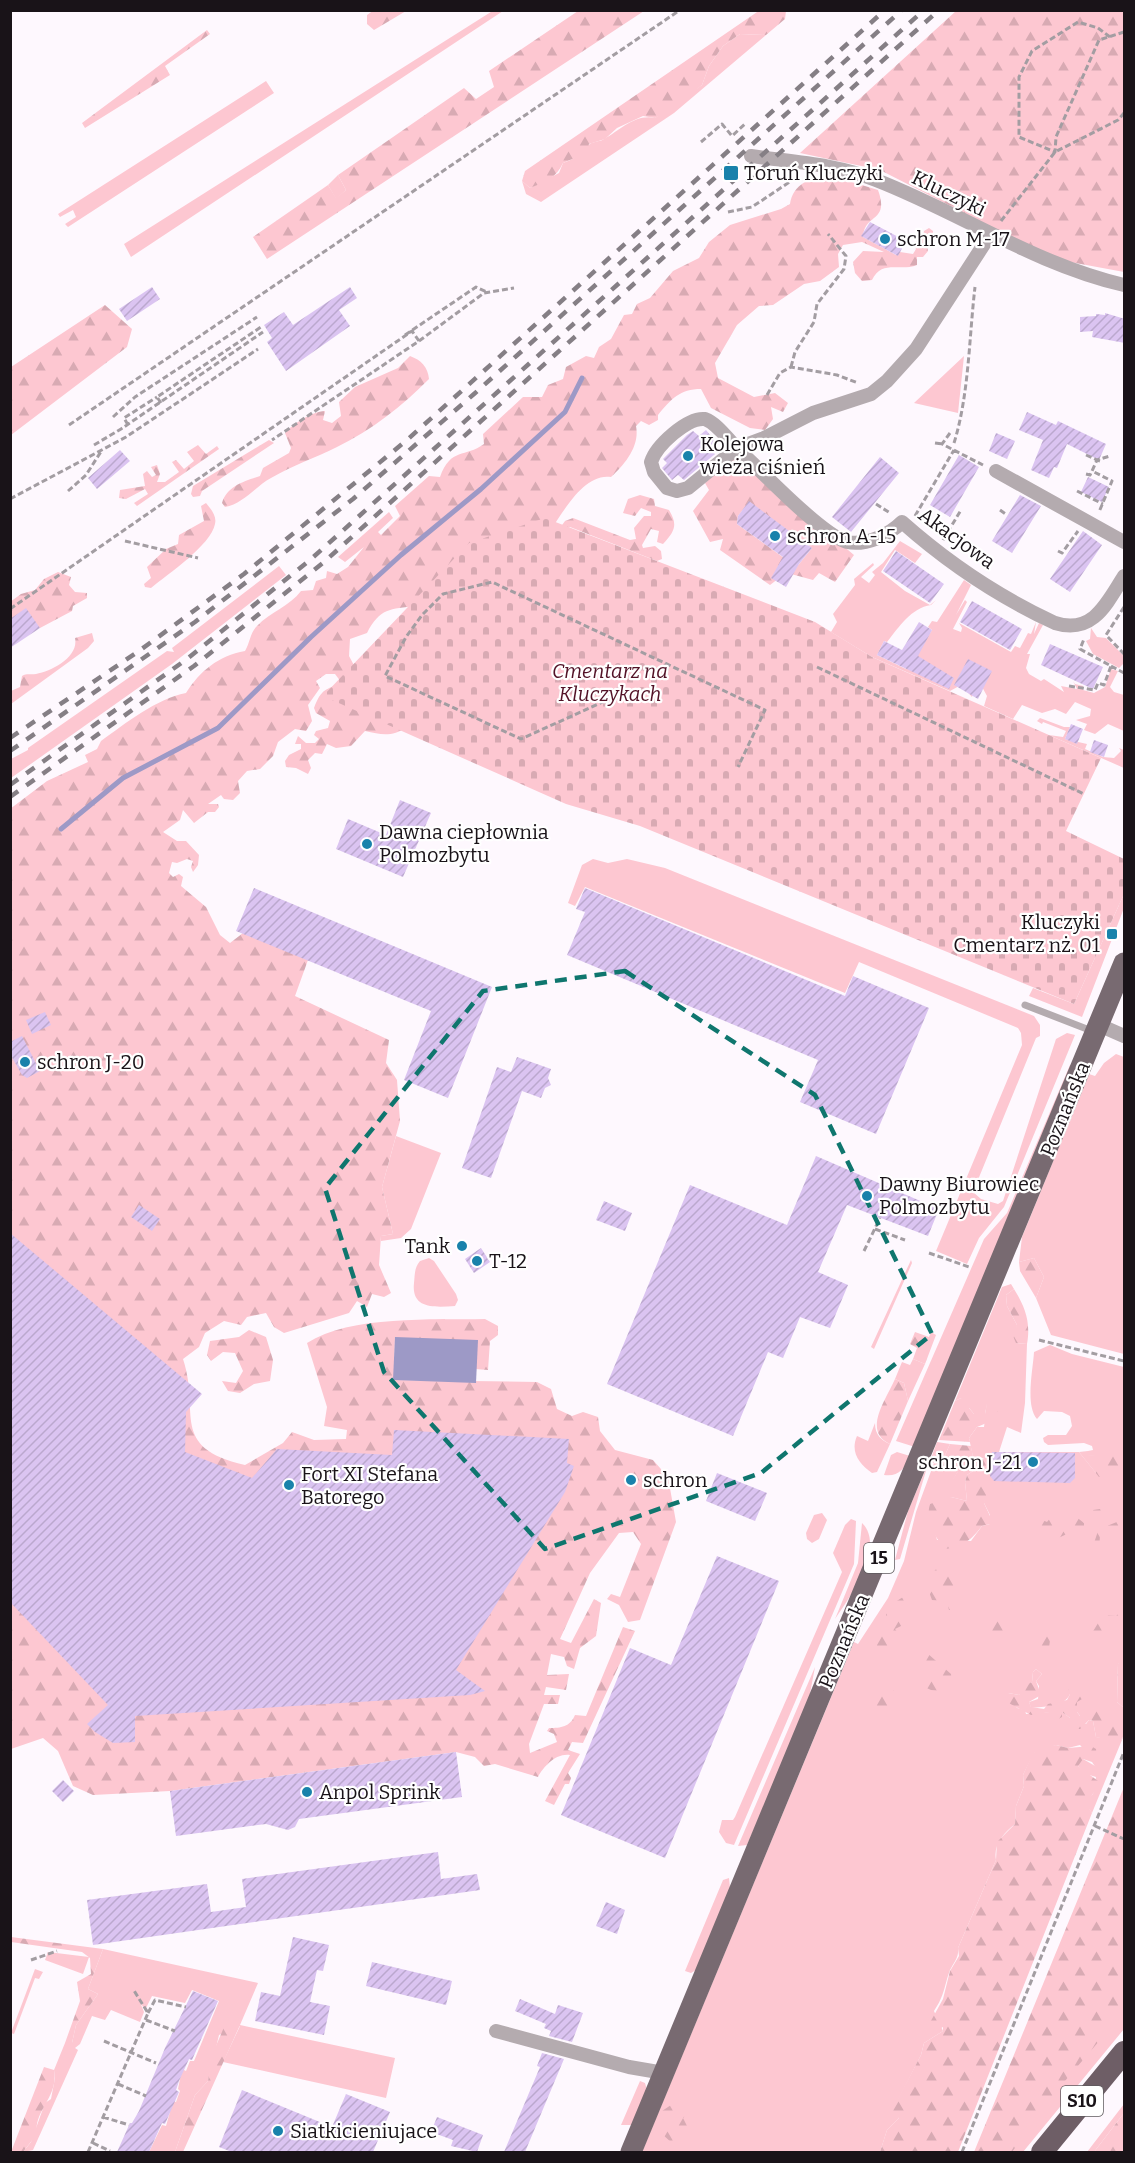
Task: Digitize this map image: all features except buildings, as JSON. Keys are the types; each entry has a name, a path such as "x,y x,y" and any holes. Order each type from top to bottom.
{"highway":[{"name":"S10","path":"1042,2152 1079,2104 1125,2052"}],"main road":[{"name":"Poznańska","path":"631,2152 1125,963"}],"street":[{"name":"Kluczyki","path":"751,156 837,166 877,180 1050,263 1125,285"},
{"path":"737,448 764,438 813,413 856,400 876,390 916,348 990,234"},
{"name":"Akacjowa","path":"737,448 688,488 677,491 663,485 652,467 656,452 696,419 708,420 816,521 843,540 857,543 873,539 902,522 936,552 1055,622 1072,626 1092,620"},
{"path":"996,471 1125,542"},
{"path":"1092,620 1100,614 1125,576"},
{"path":"1098,1029 1125,1036"},
{"path":"496,2031 629,2067 664,2073"}],"lane":[{"path":"1025,1005 1098,1029"}],"path":[{"path":"69,425 680,10"},
{"path":"1055,152 1019,137 1019,77 1032,51 1078,22 1098,28 1110,37"},
{"path":"1055,152 1056,137 1099,40 1125,32"},
{"path":"990,234 1055,152 1118,120 1125,113"},
{"path":"701,142 722,124 732,136 746,123"},
{"path":"728,212 742,211 765,200 793,180 810,164"},
{"path":"791,367 795,352 814,322 817,304 844,268 846,256 828,234"},
{"path":"954,443 959,425 975,286"},
{"path":"10,609 476,287 489,292"},
{"path":"272,440 489,292 514,288"},
{"path":"112,417 135,397 257,316"},
{"path":"128,425 124,418 261,327"},
{"path":"402,338 412,331 419,341"},
{"path":"94,445 128,425 263,332"},
{"path":"10,500 181,402 258,349"},
{"path":"767,395 780,373 791,367 837,375 876,390"},
{"path":"157,397 161,402"},
{"path":"942,444 950,433"},
{"path":"935,443 940,446 942,444 996,471"},
{"path":"68,491 86,475 103,448"},
{"path":"908,528 954,450"},
{"path":"1086,455 1099,460"},
{"path":"1086,474 1090,475 1099,460 1110,456"},
{"path":"1092,471 1112,481 1097,525"},
{"path":"1077,491 1103,504"},
{"path":"936,552 961,510"},
{"path":"999,510 1007,515"},
{"path":"125,541 198,558"},
{"path":"605,701 521,739 385,676 406,637 422,615 443,594 492,582 765,710 738,767"},
{"path":"1125,607 1106,635 1125,654"},
{"path":"1092,620 1080,649 1125,673"},
{"path":"1069,686 1095,690 1098,683 1104,685 1111,666"},
{"path":"817,667 1084,794"},
{"path":"864,1251 880,1218"},
{"path":"875,1229 905,1240"},
{"path":"929,1252 969,1267"},
{"path":"1039,1340 1125,1361"},
{"path":"962,2152 1125,1752"},
{"path":"1095,1826 1125,1839"},
{"path":"31,1960 57,1951"},
{"path":"133,1989 148,2013"},
{"path":"88,2152 155,2000 186,2007"},
{"path":"145,2019 175,2031"},
{"path":"104,2041 156,2063"},
{"path":"118,2084 146,2096"},
{"path":"103,2117 129,2126"},
{"path":"92,2143 110,2151"}],"highlighted area":[{"path":"625,971 815,1095 932,1334 761,1473 545,1549 384,1372 325,1188 483,991"}],"green space":[{"path":"374,10 406,11 374,30 367,24 367,15"},
{"path":"494,10 503,11 131,257 124,244"},
{"path":"760,10 786,11 785,19 766,35 740,34 723,46 709,66 702,85 674,108 655,118 643,116 617,128 605,139 589,144 586,153 563,163 550,179 540,184 530,188 522,181 525,171"},
{"path":"578,11 644,11 267,259 253,237 328,185 336,198 346,190 338,175 464,88 476,99 494,87 489,71"},
{"path":"956,11 1124,11 1124,272 1054,259 880,170 800,153"},
{"path":"207,30 210,34 165,66 170,75 85,128 82,123"},
{"path":"740,34 766,35 674,113 541,202 526,194 522,181 530,188 559,173 563,163 572,159 593,142 602,140 641,118 655,118 702,85 709,66 723,46"},
{"path":"266,81 274,93 68,227 65,224 76,217 73,210 60,217 58,214"},
{"path":"338,175 346,190 336,199 328,185"},
{"path":"829,175 878,190 881,208 867,224 863,237 896,255 900,252 913,254 916,249 913,243 923,238 924,231 929,228 933,231 933,236 928,238 931,242 927,244 928,251 923,257 917,257 917,265 886,268 876,274 872,280 862,281 855,273 853,262 863,251 884,252 862,242 843,245 838,254 839,267 820,281 804,284 773,305 759,306 737,325 715,363 718,378 754,397 775,393 788,403 783,412 771,407 773,419 765,430 750,428 711,408 701,389 682,393 663,409 658,415 658,420 649,425 641,421 636,426 634,447 621,466 611,477 602,477 584,486 552,528 557,532 565,521 573,518 630,540 636,539 634,528 644,516 651,516 651,512 641,508 635,516 623,513 628,499 640,495 654,499 655,506 669,510 674,520 673,531 663,544 657,542 659,531 651,529 642,545 643,548 655,546 661,551 662,559 657,561 570,527 416,606 399,608 381,614 367,633 350,639 349,656 356,669 407,727 387,734 365,731 351,746 336,748 327,744 322,754 315,753 308,760 311,768 308,774 296,768 286,767 285,761 289,755 301,749 301,744 295,744 298,736 306,743 315,743 319,739 314,735 316,731 328,728 330,721 316,713 314,708 322,693 341,682 335,674 326,674 316,681 320,688 308,705 312,721 306,731 295,729 278,742 273,756 260,769 247,771 238,781 240,793 233,800 224,799 221,795 208,804 218,804 219,807 215,812 208,812 194,823 183,810 180,820 163,832 177,841 186,841 199,855 198,865 193,872 191,867 193,861 187,859 177,863 172,862 169,873 173,877 179,874 183,877 181,886 206,907 220,935 230,943 243,933 308,960 295,996 389,1040 386,1063 397,1080 400,1121 382,1187 393,1234 381,1236 379,1265 391,1293 384,1297 372,1294 367,1307 357,1301 349,1313 284,1333 274,1327 266,1313 247,1317 241,1325 224,1321 205,1333 199,1347 183,1359 188,1378 192,1426 196,1438 205,1448 221,1457 245,1465 283,1443 292,1432 314,1440 346,1439 347,1430 324,1426 327,1407 307,1343 325,1334 369,1323 485,1319 498,1326 498,1335 490,1341 488,1370 475,1369 395,1337 394,1380 537,1382 551,1389 557,1409 572,1416 583,1412 598,1417 600,1431 615,1450 653,1460 668,1477 676,1522 640,1620 628,1622 619,1605 607,1599 611,1594 620,1597 641,1544 633,1532 619,1533 590,1573 560,1639 571,1643 594,1599 601,1603 596,1636 580,1648 574,1669 567,1666 564,1657 551,1654 547,1675 569,1674 566,1690 546,1687 544,1695 560,1695 558,1704 544,1704 529,1744 530,1753 557,1742 554,1734 547,1731 549,1728 565,1726 575,1715 586,1716 623,1627 635,1631 583,1743 572,1742 568,1750 580,1754 568,1773 571,1778 569,1784 565,1784 554,1805 545,1801 570,1755 560,1756 551,1761 538,1777 495,1764 484,1766 475,1757 456,1752 170,1791 93,1795 73,1786 58,1751 43,1738 11,1749 10,809 47,781 88,762 85,755 97,749 101,741 131,719 164,700 186,693 204,671 218,661 245,651 253,632 262,621 291,601 301,591 313,590 316,581 326,578 327,571 337,574 348,567 364,547 345,562 338,557 389,512 393,518 378,532 381,535 400,516 395,506 429,476 440,477 444,468 454,457 484,444 483,434 523,397 542,397 548,385 563,379 566,367 586,356 594,358 599,347 611,339 624,315 632,314 637,304 650,298 673,271 699,258 709,242 730,225 781,209 790,204 795,191 804,183"},
{"path":"105,305 132,329 127,347 11,435 11,367"},
{"path":"410,356 423,365 429,379 397,408 350,440 279,473 265,481 244,499 225,507 222,503 224,497 232,488 260,476 263,468 289,453 291,448 285,433 293,425 309,416 325,411 323,420 332,423 341,416 339,402 355,387 398,368"},
{"path":"964,356 958,413 914,403"},
{"path":"269,440 274,443 202,491 200,496 193,497 191,494 193,486"},
{"path":"198,445 206,454 217,446 219,449 137,506 134,503 148,494 145,489 126,499 119,498 120,490 145,486 143,474 147,471 152,477 156,475 151,467 157,465 160,474 157,482 165,482 179,472 172,462 176,460 184,469 194,461 187,452"},
{"path":"736,455 854,555 835,582 819,573 813,580 791,574 812,548 749,502 738,516 737,524 795,566 770,585 720,550 723,539 710,542 693,511 709,490 705,483"},
{"path":"206,503 213,513 215,524 206,541 188,559 151,588 145,587 144,584 151,578 147,567 166,549 178,544 179,535 204,521 201,506"},
{"name":"Cmentarz na Kluczykach","path":"545,518 815,622 872,657 1101,758 1066,831 1124,859 1124,894 1074,1004 640,826 566,804 323,696 469,543"},
{"path":"900,541 922,554 915,563 895,550 881,572 905,591 930,605 936,600 931,605 911,614 887,642 884,641 877,655 906,669 932,630 928,627 932,621 937,622 964,580 971,585 956,615 965,600 967,602 953,629 961,632 962,628 959,623 1011,652 1015,646 1020,648 1028,633 1031,634 1036,622 1034,634 1039,623 1043,625 1027,654 1030,654 1026,668 1029,674 1041,681 1044,679 1064,692 1061,686 1077,689 1073,681 1083,686 1083,690 1094,693 1105,687 1111,669 1118,671 1110,687 1114,692 1124,695 1124,731 1108,724 1095,734 1084,730 1087,724 1076,720 1090,716 1091,709 1075,702 1066,714 1055,709 1042,713 1022,705 1013,719 984,706 987,696 981,685 975,686 972,697 961,685 950,691 872,657 831,632 837,622 833,614 855,585 854,579 873,563 874,565 861,577 869,583 875,575 872,572 883,563"},
{"path":"279,566 286,575 172,664 11,778 11,759 28,750 167,651 174,652 172,648"},
{"path":"58,572 71,577 69,585 75,592 87,593 87,598 73,606 72,611 40,628 11,619 10,602 21,594 35,590 44,579"},
{"path":"1091,628 1097,637 1106,638 1124,656 1124,663 1119,668 1093,654 1086,641 1090,639"},
{"path":"92,633 94,641 88,648 11,704 11,691 20,687 22,676 42,672 63,662 73,651 75,638"},
{"path":"1040,718 1070,727 1065,739 1087,744 1085,749 1103,757 1114,758 1121,751 1119,748 1124,750 1124,768 1049,735 1063,737 1066,731 1043,722 1042,724 1037,721"},
{"path":"593,859 608,863 627,859 665,868 1034,1016 1040,1025 1040,1036 1036,1038 973,1192 981,1199 998,1204 1003,1201 1056,1039 1067,1033 1075,1035 1004,1207 979,1238 967,1264 936,1251 1022,1045 1018,1028 859,962 845,993 585,887 575,906 568,903 582,865"},
{"path":"1124,894 1124,908 1082,1017 1029,996 1033,988 1074,1004"},
{"path":"1116,1054 1124,1057 1124,1354 1051,1335 1036,1298 1044,1277 1034,1258 1019,1262 1022,1237 1089,1074 1095,1076 1104,1063"},
{"path":"1070,1065 1072,1066 915,1447 896,1441 984,1239 1007,1213"},
{"path":"396,1136 441,1153 411,1229 401,1238 381,1241 381,1236 393,1234 382,1187"},
{"path":"429,1258 434,1261 456,1294 458,1300 455,1306 426,1305 416,1298 414,1283 416,1269 420,1261"},
{"path":"1034,1258 1044,1277 1036,1298 1020,1271 1019,1262"},
{"path":"911,1260 912,1263 874,1349 871,1347"},
{"path":"1011,1284 1014,1289 1006,1295 1007,1306 1017,1325 1016,1343 1027,1344 1025,1403 1021,1433 1007,1427 999,1452 1079,1452 1096,1473 1102,1457 1088,1455 1088,1451 1093,1450 1092,1446 1084,1443 1048,1445 1044,1442 1043,1438 1048,1435 1066,1435 1072,1426 1070,1416 1062,1412 1044,1411 1037,1419 1033,1413 1031,1377 1034,1352 1050,1345 1072,1354 1124,1367 1124,1660 1118,1664 1117,1702 1124,1708 1124,1716 1081,1717 1077,1712 1077,1702 1070,1694 1067,1699 1058,1704 1031,1708 1029,1702 1038,1699 1039,1686 1036,1681 1042,1674 1036,1669 1033,1672 1032,1682 1019,1695 1008,1693 1017,1708 1025,1710 1026,1714 1061,1711 1070,1718 1086,1724 1089,1720 1093,1721 1096,1737 1121,1740 1124,1735 1092,1813 1087,1806 1088,1798 1093,1794 1096,1777 1086,1774 1078,1766 1079,1761 1083,1759 1102,1770 1080,1745 1068,1748 1056,1745 1034,1753 1023,1775 1024,1786 1016,1806 1015,1824 1003,1835 998,1844 996,1860 934,2011 943,2031 924,2043 921,2055 893,2110 899,2118 887,2130 880,2152 642,2152 854,1642 858,1644 888,1598 904,1561 916,1512 934,1463 930,1461 937,1442 950,1444 941,1464 942,1471 953,1479 960,1468 973,1462 978,1468 967,1475 965,1482 967,1501 951,1497 934,1528 937,1540 971,1541 982,1526 990,1524 990,1515 984,1503 985,1463 989,1459 973,1457 969,1438 977,1427 984,1427 987,1404 985,1414 974,1414 961,1398 955,1401 1002,1287"},
{"path":"1014,1289 1026,1315 1027,1344 1016,1343 1013,1336 1017,1325 1007,1306 1006,1295"},
{"path":"249,1330 266,1337 273,1360 270,1381 254,1384 240,1393 228,1391 222,1381 236,1383 243,1371 235,1353 223,1352 211,1361 207,1355 210,1341 239,1337"},
{"path":"915,1332 929,1337 931,1332 936,1335 925,1364 913,1359 917,1348 910,1344"},
{"path":"913,1359 925,1364 908,1401 904,1383 895,1379 902,1362 910,1365"},
{"path":"895,1379 904,1383 908,1401 890,1444 882,1438 877,1423 882,1405"},
{"path":"961,1398 969,1400 969,1408 974,1414 985,1414 987,1404 991,1401 1000,1405 1000,1411 991,1414 989,1422 977,1427 969,1438 970,1442 939,1440 955,1401"},
{"path":"875,1423 879,1436 890,1444 877,1472 872,1473 857,1457 855,1442 857,1436 868,1441"},
{"path":"950,1444 971,1446 973,1457 981,1460 989,1455 995,1455 995,1458 985,1463 991,1479 984,1503 990,1516 990,1524 982,1526 962,1545 945,1549 932,1528 929,1516 930,1504 951,1497 967,1501 965,1482 967,1475 978,1468 973,1462 960,1468 953,1480 948,1481 942,1471 933,1466 941,1464"},
{"path":"1088,1451 1088,1455 1117,1456 1121,1469 1116,1477 1099,1477 1079,1452"},
{"path":"897,1452 910,1456 906,1465 893,1475 884,1475 891,1455"},
{"path":"928,1464 900,1559 895,1560 908,1511"},
{"path":"1100,1509 1107,1526 1124,1519 1124,1533 1118,1530 1113,1535 1100,1535 1099,1552 1091,1552 1100,1525 1093,1510"},
{"path":"822,1513 827,1520 819,1539 812,1543 807,1539 806,1533 814,1515"},
{"path":"1052,1516 1066,1525 1075,1516 1084,1523 1084,1535 1069,1533 1054,1540 1039,1531 1028,1529 1024,1519 1035,1517 1047,1522"},
{"path":"851,1519 856,1521 854,1564 734,1845 726,1843 719,1832 722,1820 733,1820 735,1817 842,1572 833,1553 845,1525"},
{"path":"862,1523 868,1533 870,1545 868,1558 849,1598 835,1619 858,1563"},
{"path":"940,1565 953,1572 960,1609 949,1610 947,1602 932,1600 925,1581"},
{"path":"903,1597 908,1610 905,1624 895,1629 901,1637 888,1649 882,1664 874,1661 877,1649 875,1631 886,1621 886,1608"},
{"path":"1124,1609 1124,1629 1116,1627 1110,1637 1097,1643 1092,1633 1103,1615 1116,1616"},
{"path":"1001,1614 1021,1619 1021,1631 1000,1631 997,1641 982,1632 987,1623"},
{"path":"1046,1619 1052,1624 1049,1648 1036,1654 1028,1646 1035,1638 1044,1635 1038,1621"},
{"path":"927,1653 951,1674 952,1684 946,1692 931,1690 920,1685 932,1680 931,1676 922,1677 923,1671 931,1670 931,1666 923,1664 921,1655"},
{"path":"1120,1660 1124,1660 1124,1708 1117,1702"},
{"path":"815,1667 808,1704 747,1845 738,1846"},
{"path":"1036,1669 1042,1674 1036,1681 1041,1695 1029,1702 1031,1707 1044,1709 1048,1704 1067,1700 1070,1694 1067,1685 1070,1680 1077,1677 1083,1684 1084,1692 1082,1699 1077,1702 1077,1712 1080,1716 1083,1706 1110,1710 1116,1716 1124,1716 1124,1735 1121,1740 1113,1741 1096,1737 1093,1721 1089,1720 1080,1729 1071,1729 1070,1718 1062,1712 1062,1717 1056,1720 1052,1719 1050,1712 1031,1715 1005,1701 1003,1697 1008,1693 1019,1695 1024,1686 1032,1682 1033,1672"},
{"path":"887,1682 896,1694 889,1704 888,1715 877,1721 872,1715 879,1697 879,1686"},
{"path":"1056,1745 1068,1748 1091,1746 1096,1749 1097,1758 1103,1763 1103,1770 1098,1771 1092,1762 1083,1759 1078,1766 1098,1781 1088,1804 1092,1813 958,2152 880,2152 887,2130 899,2118 893,2116 892,2110 921,2055 924,2043 943,2031 943,2027 933,2032 927,2028 943,1999 950,1971 959,1956 958,1948 996,1860 997,1842 1015,1824 1016,1806 1024,1786 1023,1775 1033,1753 1044,1747"},
{"path":"1124,1787 1124,2012 1059,2088 1012,2152 974,2152"},
{"path":"729,1878 730,1888 696,1970 691,1973 685,1971 723,1880"},
{"path":"11,1937 103,1949 88,1989 98,1994 76,2025 72,2043 65,2043 80,2001 77,1982 91,1974 90,1958 82,1952 11,1942"},
{"path":"103,1949 258,1983 240,2025 395,2058 386,2098 223,2062 240,2026 219,2035 208,2081 195,2095 175,2152 149,2152 162,2125 166,2126 173,2101 176,2102 180,2091 178,2089 182,2069 186,2071 190,2061 194,2061 219,2001 192,1990 185,2003 152,1996 145,2010 140,2002 144,2012 140,2022 111,2010 105,2020 92,2016 80,2044 75,2048 78,2050 33,2150 23,2152 31,2142 45,2103 51,2099 55,2078 54,2070 65,2043 72,2043 76,2025 98,1994 88,1989"},
{"path":"48,1952 89,1957 83,1974 45,1960"},
{"path":"35,1969 43,1972 39,1979 35,1978 14,2034 11,2033"},
{"path":"1124,1987 1124,2029 1023,2152 997,2152"},
{"path":"228,2018 240,2025 183,2152 175,2152 195,2095 208,2081 212,2055"},
{"path":"44,2067 54,2070 55,2080 39,2118 37,2134 23,2152 11,2152"},
{"path":"640,2081 645,2083 647,2090 632,2125 621,2125"},
{"path":"674,2103 692,2111 683,2118 691,2134 672,2143 662,2134 662,2111"},
{"path":"1124,2104 1124,2113 1094,2152 1087,2152"},
{"path":"1124,2113 1124,2152 1094,2152"}],"shaded area":[{"path":"395,1337 478,1340 476,1383 393,1380"}],"waterway":[{"path":"61,829 123,778 218,728 311,637 401,555 481,489 565,412 582,378"}],"railway":[{"path":"10,738 139,651 244,574 407,440 885,10"},
{"path":"10,751 195,622 353,499 474,394 902,10"},
{"path":"10,785 187,659 310,560 924,10"},
{"path":"10,797 194,666 324,562 939,10"}],"place":[{"name":"Toruń Kluczyki","path":"731,173"},
{"name":"schron M-17","path":"885,239"},
{"name":"Kolejowa wieża ciśnień","path":"688,456"},
{"name":"schron A-15","path":"775,536"},
{"name":"Dawna ciepłownia Polmozbytu","path":"367,844"},
{"name":"Kluczyki Cmentarz nż. 01","path":"1112,934"},
{"name":"schron J-20","path":"25,1062"},
{"name":"Dawny Biurowiec Polmozbytu","path":"867,1196"},
{"name":"Tank","path":"462,1246"},
{"name":"T-12","path":"477,1261"},
{"name":"schron J-21","path":"1033,1462"},
{"name":"schron","path":"631,1480"},
{"name":"Fort XI Stefana Batorego","path":"289,1485"},
{"name":"Anpol Sprink","path":"307,1792"},
{"name":"Siatkicieniujace","path":"278,2131"}]}
